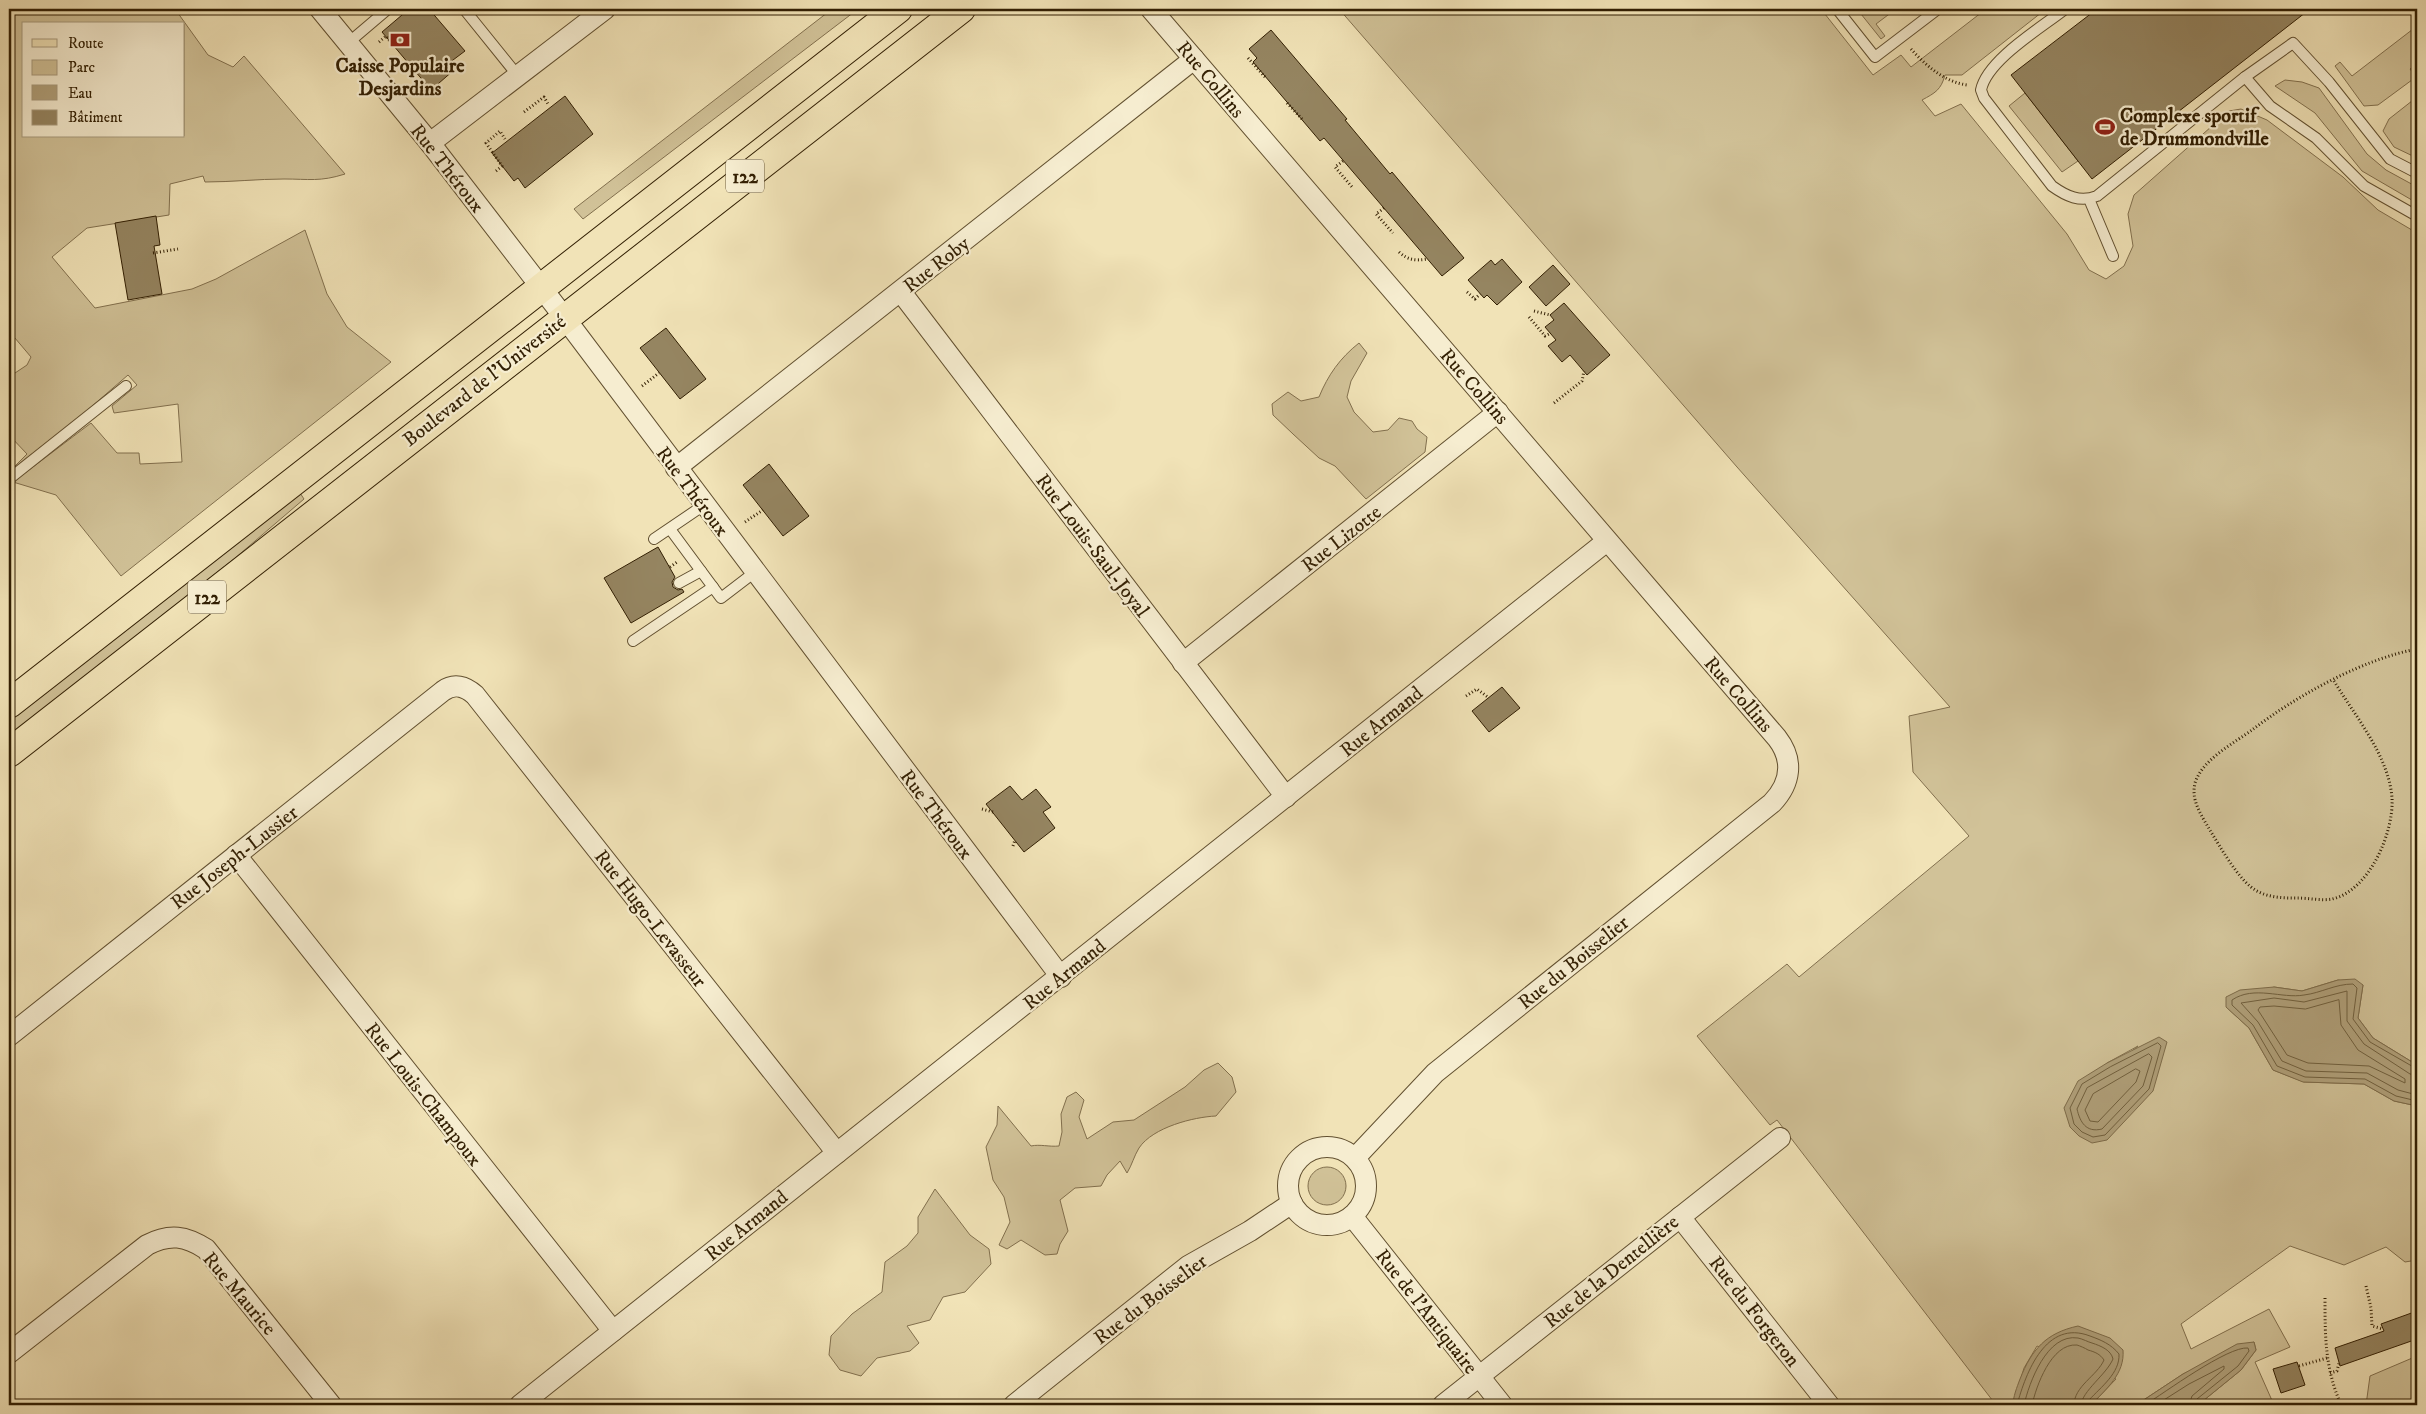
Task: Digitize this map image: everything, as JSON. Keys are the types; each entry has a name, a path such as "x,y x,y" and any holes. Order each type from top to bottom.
{"main road":[{"name":"Boulevard de l'Université","path":"9,704 898,9"},
{"name":"Boulevard de l'Université","path":"9,752 961,9"}],"street":[{"name":"Rue Théroux","path":"320,9 430,144 564,317 1061,977"},
{"path":"430,144 605,9"},
{"name":"Rue Collins","path":"1151,9 1777,738 1786,752 1789,769"},
{"name":"Rue Roby","path":"676,468 1194,58"},
{"name":"Rue Louis-Saul-Joyal","path":"900,292 1286,797"},
{"name":"Rue Lizotte","path":"1183,663 1498,412"},
{"name":"Rue Armand","path":"520,1405 1608,542"},
{"name":"Rue Joseph-Lussier","path":"9,1036 447,688 462,686"},
{"name":"Rue Hugo-Levasseur","path":"462,686 475,695 837,1153"},
{"name":"Rue du Boisselier","path":"1355,1158 1435,1073 1772,803 1782,791 1789,769"},
{"name":"Rue Louis-Champoux","path":"236,855 613,1331"},
{"name":"Rue de la Dentellière","path":"1443,1405 1780,1138"},
{"path":"1325,1147 1336,1148 1355,1158 1362,1167 1366,1188 1360,1208 1352,1216 1334,1224 1324,1225 1305,1218 1292,1202 1289,1181 1291,1171 1305,1154 1325,1147"},
{"name":"Rue du Boisselier","path":"1014,1405 1188,1266 1250,1231 1292,1202"},
{"name":"Rue de l'Antiquaire","path":"1352,1216 1502,1405"},
{"name":"Rue du Forgeron","path":"1680,1216 1829,1405"},
{"name":"Rue Maurice","path":"9,1353 147,1245 163,1238 182,1237 198,1244 212,1256 331,1405"}],"lane":[{"path":"348,43 388,9"},
{"path":"464,9 518,76"},
{"path":"1837,9 1875,57 1938,9"},
{"path":"2065,9 1997,63 1987,75 1982,86 1984,98 2052,186 2065,196 2089,199 2097,196 2245,77 2293,43 2329,82 2390,159 2417,173"},
{"path":"2245,77 2270,106 2316,138 2364,186 2417,216"},
{"path":"2089,199 2113,256"},
{"path":"9,479 126,386"},
{"path":"654,539 704,505"},
{"path":"670,529 721,598 755,572"},
{"path":"679,583 701,570"},
{"path":"634,641 713,587"}],"path":[{"path":"1258,9 1261,14"},
{"path":"379,42 386,36 394,47"},
{"path":"1901,37 1920,60 1952,83 1982,86"},
{"path":"1248,58 1266,77"},
{"path":"524,112 544,97 548,104"},
{"path":"1287,103 1302,119"},
{"path":"496,171 502,166 486,144 500,131 505,139"},
{"path":"1343,161 1335,167 1352,188"},
{"path":"1384,208 1376,214 1393,234"},
{"path":"153,253 178,249"},
{"path":"1399,252 1406,258 1417,261 1427,259"},
{"path":"1467,292 1475,299 1480,294"},
{"path":"1534,311 1550,315"},
{"path":"1529,317 1545,336 1551,333"},
{"path":"1554,403 1582,381 1584,371"},
{"path":"2334,681 2374,745 2386,770 2392,798 2390,823 2383,848 2350,891 2332,899 2273,897 2251,887 2224,854 2196,807 2194,793 2196,780 2207,764 2282,708 2334,681 2372,662 2417,648"},
{"path":"1466,696 1477,689 1489,698"},
{"path":"982,809 993,812"},
{"path":"1013,846 1015,840"},
{"path":"2366,1286 2371,1308 2372,1326 2383,1329"},
{"path":"2325,1298 2327,1358 2341,1405"},
{"path":"2299,1366 2327,1358"},
{"path":"2330,1373 2337,1371 2339,1363"}],"green space":[{"path":"9,9 175,9 184,22 22,22 22,138 185,138 185,23 208,55 233,67 244,56 345,174 336,177 308,180 274,179 215,182 205,182 203,176 170,184 169,215 87,228 52,257 95,308 192,289 216,279 305,230 327,294 347,327 391,362 121,576 56,495 13,482 91,423 117,453 139,453 140,464 182,462 178,404 114,413 112,406 137,385 128,375 83,414 9,472 27,454 9,435 9,377 27,365 31,357 9,331"},
{"path":"832,9 858,9 583,219 574,209"},
{"path":"1339,9 1821,9 1873,75 1901,55 1911,67 1986,9 2046,9 1962,75 1945,75 1942,84 1937,90 1922,100 1935,116 1961,104 2067,234 2089,270 2106,279 2124,266 2133,246 2128,214 2134,195 2229,111 2241,109 2267,120 2343,177 2378,210 2417,233 2417,1065 2373,1038 2358,1018 2363,985 2338,980 2302,991 2274,987 2226,1007 2249,1028 2273,1070 2304,1082 2364,1084 2394,1101 2417,1106 2417,1260 2405,1262 2386,1247 2344,1265 2290,1246 2181,1324 2191,1349 2269,1309 2290,1347 2255,1362 2274,1405 2198,1405 2241,1370 2256,1350 2254,1342 2183,1374 2136,1405 2091,1405 2116,1379 2037,1346 2024,1368 2013,1405 1996,1405 1777,1120 1770,1125 1697,1036 1787,964 1799,977 1969,836 1913,772 1909,716 1950,707 1737,467","holes":["2138,1046 2064,1108 2107,1063"]},
{"path":"1857,9 1896,9 1876,24 1885,36 1881,39"},
{"path":"2417,26 2417,63 2410,69 2416,77 2378,105 2364,106 2335,66 2340,62 2352,76"},
{"path":"2285,80 2302,82 2319,88 2367,154 2386,170 2417,187 2417,203 2362,171 2315,113 2275,86"},
{"path":"2025,93 2078,161 2062,172 2009,106"},
{"path":"2417,97 2417,158 2394,147 2383,131 2389,119"},
{"path":"1359,343 1367,353 1351,381 1347,397 1354,412 1373,432 1388,430 1399,418 1412,421 1417,429 1427,437 1425,452 1366,499 1335,466 1319,458 1273,415 1272,404 1288,392 1301,401 1319,397 1335,367"},
{"path":"300,493 304,499 234,559 9,736 9,721"},
{"path":"1218,1063 1232,1077 1236,1092 1216,1116 1197,1118 1174,1124 1154,1134 1139,1148 1127,1173 1120,1161 1107,1175 1101,1186 1075,1188 1060,1200 1068,1231 1060,1244 1057,1254 1045,1255 1021,1240 1007,1249 999,1245 1010,1222 1004,1197 993,1180 986,1147 997,1125 998,1106 1031,1146 1059,1146 1062,1132 1061,1114 1067,1097 1076,1092 1084,1100 1079,1117 1087,1139 1113,1122 1134,1120 1185,1087 1204,1070"},
{"path":"1327,1167 1340,1173 1346,1186 1340,1199 1327,1205 1314,1199 1308,1186 1314,1173"},
{"path":"935,1189 970,1235 989,1249 991,1264 965,1292 943,1297 930,1320 907,1326 919,1343 910,1351 877,1358 861,1376 840,1370 829,1355 831,1336 852,1314 882,1292 885,1262 907,1246 918,1233 918,1217"},
{"path":"2417,1356 2417,1405 2366,1405 2370,1376"}],"water":[{"path":"2355,979 2363,985 2358,1018 2373,1038 2417,1065 2417,1106 2394,1101 2364,1084 2303,1082 2273,1070 2249,1028 2226,1007 2226,997 2240,990 2274,987 2302,991 2338,980"},
{"path":"2159,1037 2167,1042 2153,1091 2107,1140 2092,1143 2079,1136 2070,1127 2064,1108 2078,1081 2107,1063"},
{"path":"2078,1326 2110,1338 2123,1350 2123,1359 2118,1374 2108,1387 2091,1405 2013,1405 2014,1395 2020,1379 2035,1351 2041,1344 2057,1333"},
{"path":"2254,1342 2256,1350 2241,1370 2198,1405 2136,1405 2183,1374 2237,1344"}],"building":[{"path":"409,9 429,9 465,51 449,63 454,70 431,90 382,32"},
{"name":"Complexe sportif de Drummondville","path":"2097,9 2310,9 2092,179 2011,75"},
{"path":"1271,30 1347,119 1345,120 1390,174 1392,172 1464,258 1442,276 1324,138 1320,141 1253,62 1257,58 1249,49"},
{"path":"565,96 593,134 525,188 518,178 514,181 492,153"},
{"path":"156,216 160,245 154,246 162,294 128,300 115,223"},
{"path":"1502,259 1522,282 1497,305 1487,295 1484,298 1468,280 1491,260 1495,265"},
{"path":"1553,265 1570,284 1546,306 1529,287"},
{"path":"1564,303 1610,355 1587,375 1570,355 1562,362 1548,346 1556,340 1545,327 1554,320 1550,315"},
{"path":"666,328 706,379 680,399 640,348"},
{"path":"769,464 809,516 783,536 743,485"},
{"path":"658,547 675,577 672,582 673,587 678,590 682,589 684,592 631,623 604,578"},
{"path":"1502,687 1520,708 1489,732 1472,711"},
{"path":"1010,786 1022,800 1036,789 1051,807 1043,812 1055,828 1024,852 986,804"},
{"path":"2417,1311 2417,1339 2340,1366 2335,1348 2384,1331 2381,1324"},
{"path":"2297,1362 2305,1385 2281,1393 2273,1369"}],"place":[{"name":"Caisse Populaire Desjardins","path":"400,40"},
{"name":"Complexe sportif de Drummondville","path":"2105,127"}]}
